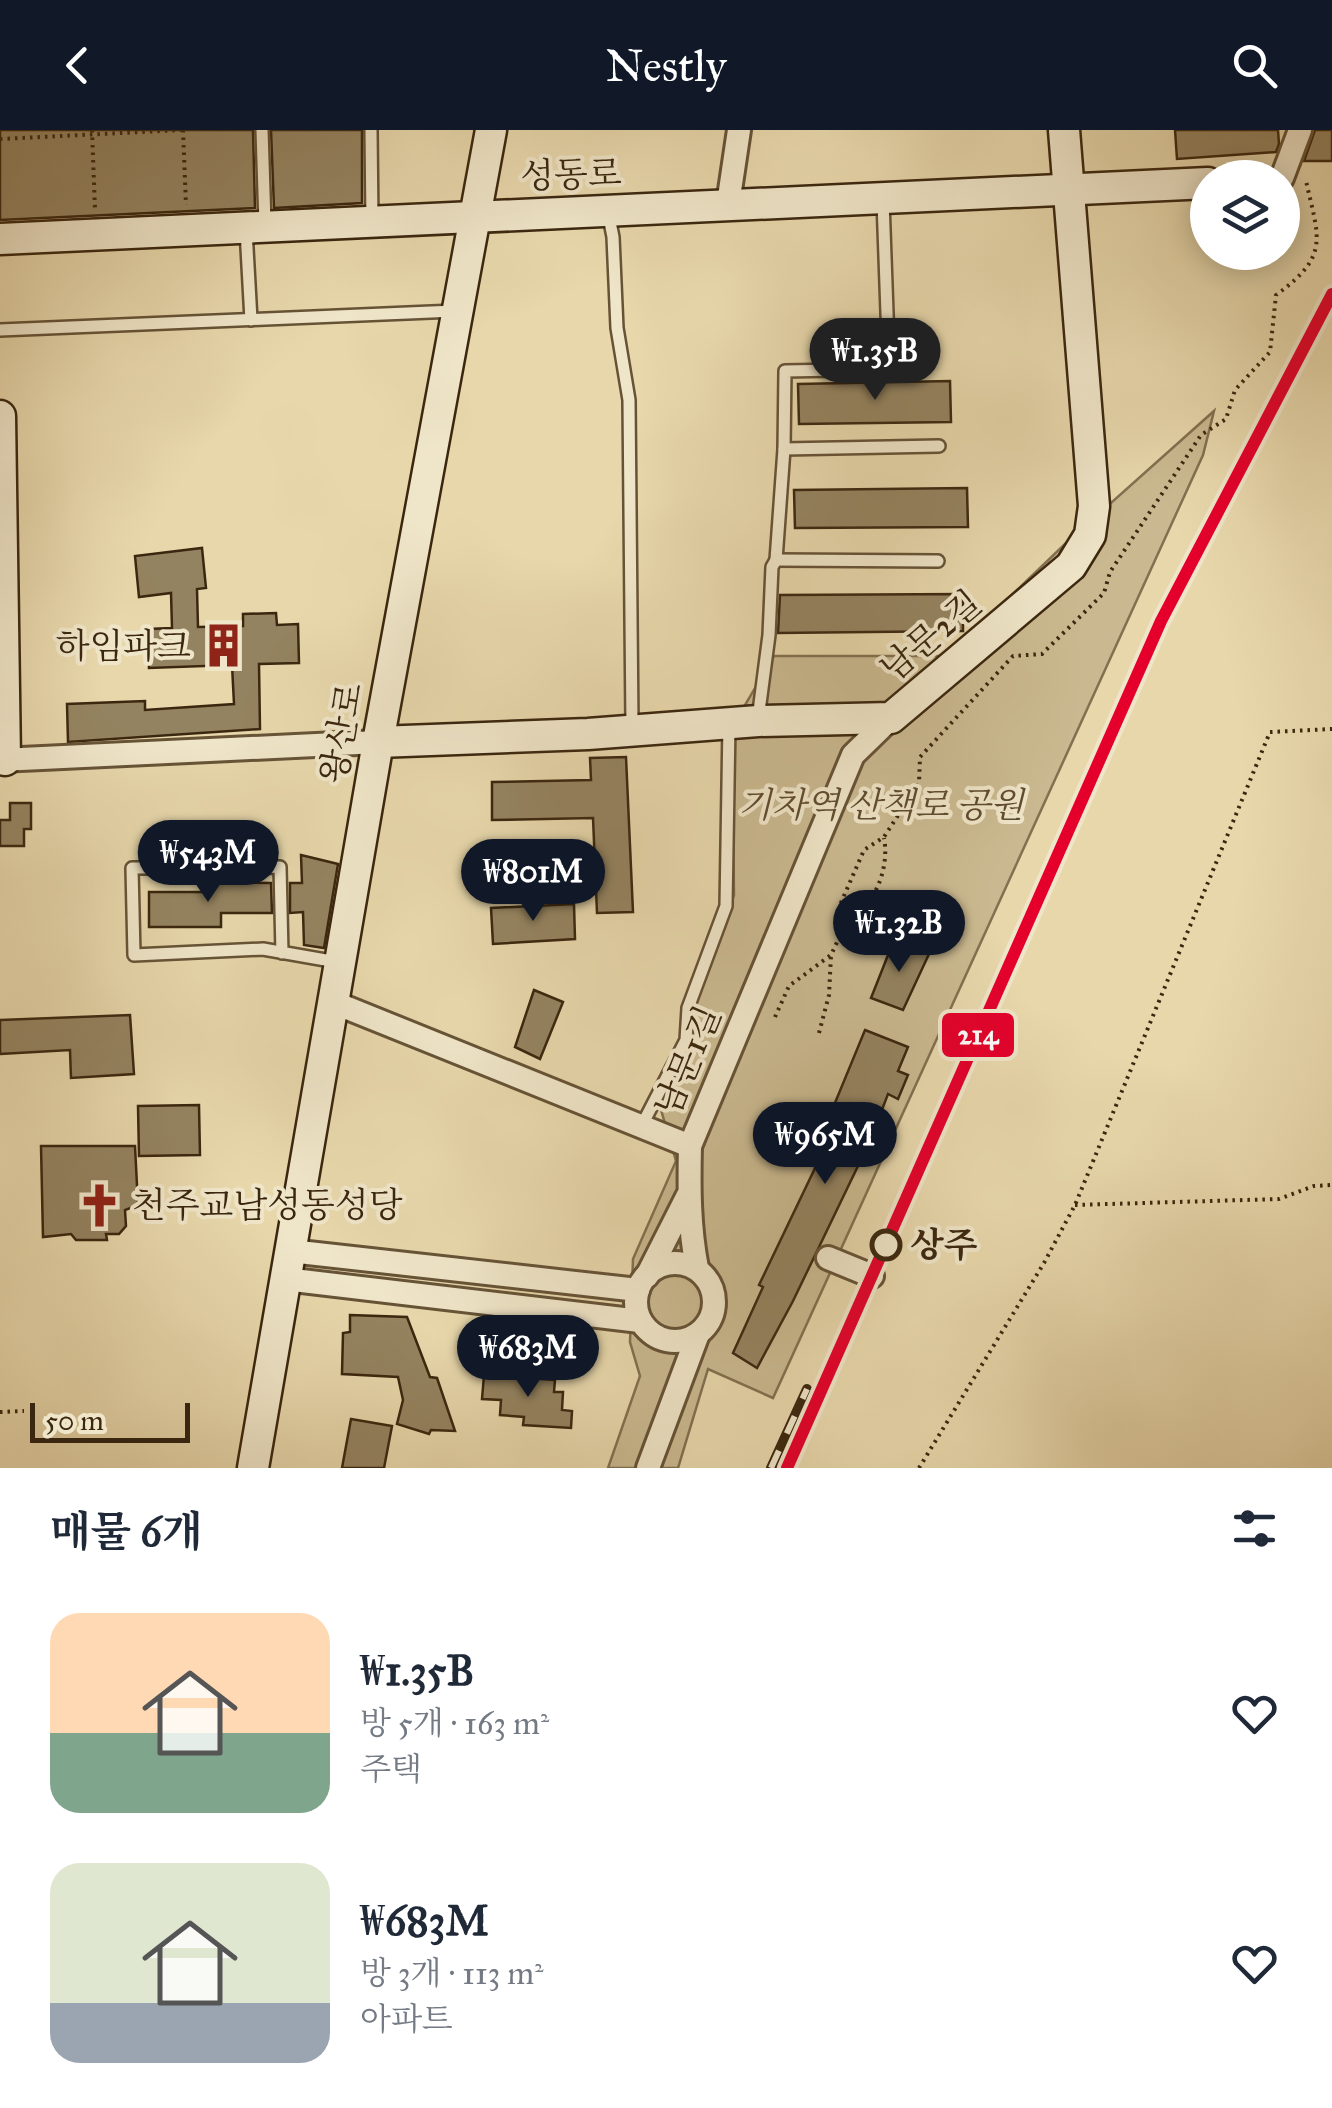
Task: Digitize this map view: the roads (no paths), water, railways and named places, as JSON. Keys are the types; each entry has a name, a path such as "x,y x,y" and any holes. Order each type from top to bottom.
{"street":[{"name":"왕산로","path":"253,1468 378,742 491,130"},
{"path":"728,204 739,130"},
{"name":"남문2길","path":"378,742 891,718 1071,566 1090,536 1094,506 1064,130"},
{"path":"1289,160 1300,130"},
{"name":"성동로","path":"0,239 1190,185"},
{"path":"0,416 3,760 378,742"},
{"name":"남문1길","path":"335,1003 690,1146 853,754 891,718"},
{"path":"838,720 853,754"},
{"path":"648,1468 698,1334 712,1312 712,1295 698,1268 688,1194 690,1146"},
{"path":"688,1194 642,1284 636,1314 658,1337 698,1334"},
{"path":"828,1258 872,1276"},
{"path":"287,1265 642,1284 664,1264 681,1262 698,1268"},
{"path":"287,1265 640,1321"},
{"path":"668,1339 681,1380"}],"lane":[{"path":"252,320 262,130"},
{"path":"371,130 372,222"},
{"path":"641,1127 686,1040 688,1008 726,906 743,722 768,635 784,449 785,371 889,369 883,197"},
{"path":"608,212 613,237 617,328 629,400 632,731"},
{"path":"0,330 460,311"},
{"path":"784,449 939,446"},
{"path":"776,560 938,561"},
{"path":"282,952 280,867 132,868 134,955 262,950 342,962"}],"railway":[{"path":"771,1468 807,1389"}],"place":[{"name":"하임파크","path":"224,646"},
{"name":"천주교남성동성당","path":"99,1205"},
{"name":"상주","path":"886,1245"}],"park label":[{"name":"기차역 산책로 공원","path":"881,805"}]}
